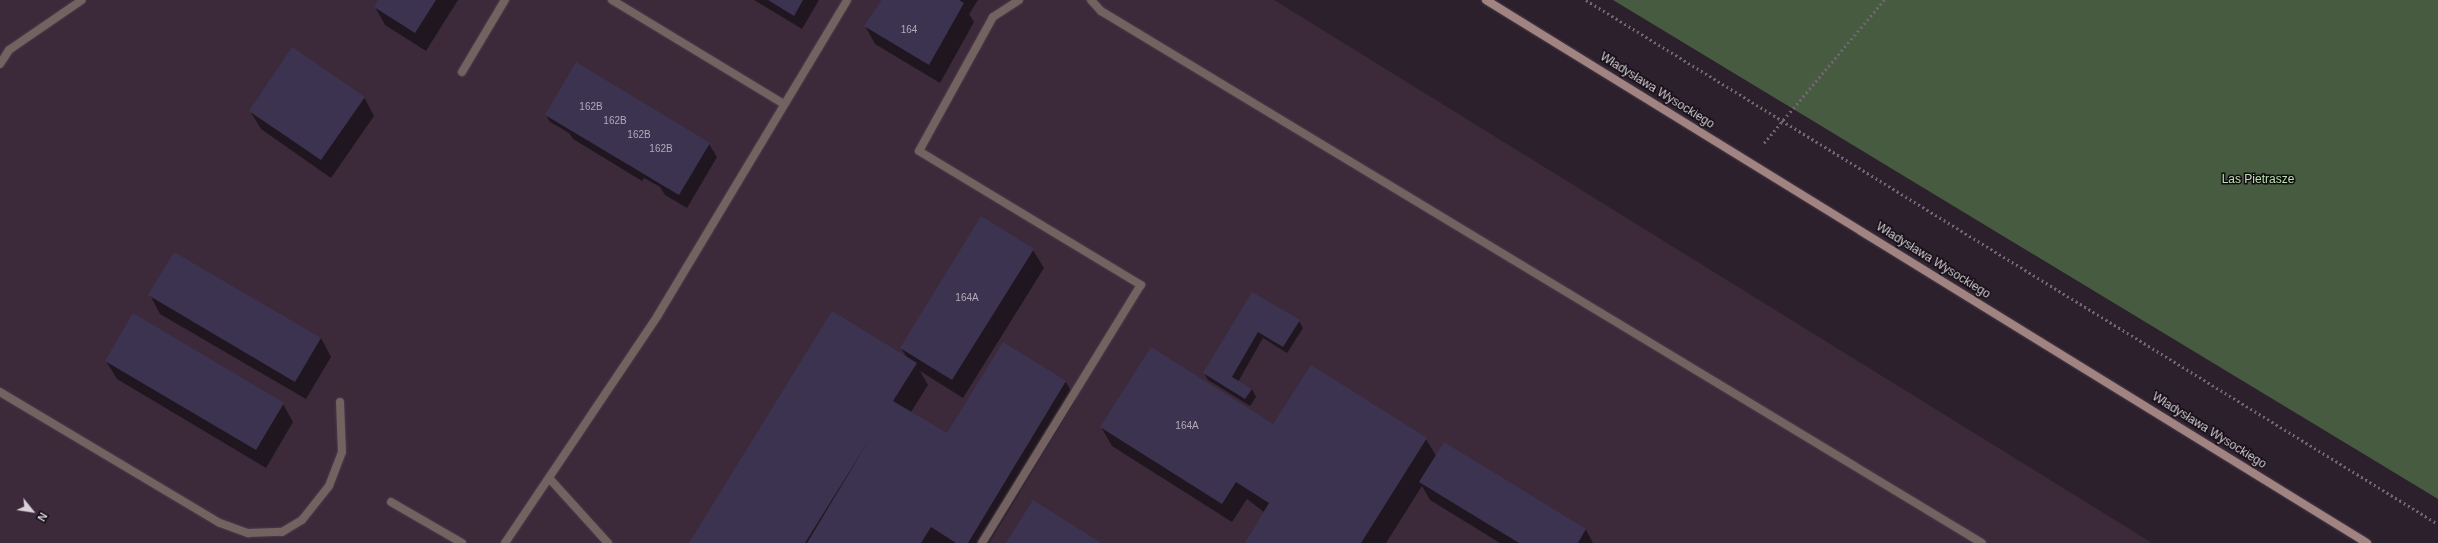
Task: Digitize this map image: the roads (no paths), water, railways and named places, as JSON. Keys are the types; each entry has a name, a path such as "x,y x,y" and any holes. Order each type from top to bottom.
{"main road":[{"name":"Władysława Wysockiego","path":"1486,0 2367,543"}],"lane":[{"path":"0,64 9,50 82,0"},
{"path":"462,72 505,0"},
{"path":"612,0 784,104"},
{"path":"505,543 658,315 847,0"},
{"path":"982,543 1141,285 919,151 993,17 1019,0"},
{"path":"1091,0 1101,11 1982,543"},
{"path":"0,392 220,523 248,533 282,532 302,520 329,486 342,452 340,402"},
{"path":"549,478 608,543"},
{"path":"390,502 462,543"}],"park label":[{"name":"Las Pietrasze","path":"2258,180"}]}
